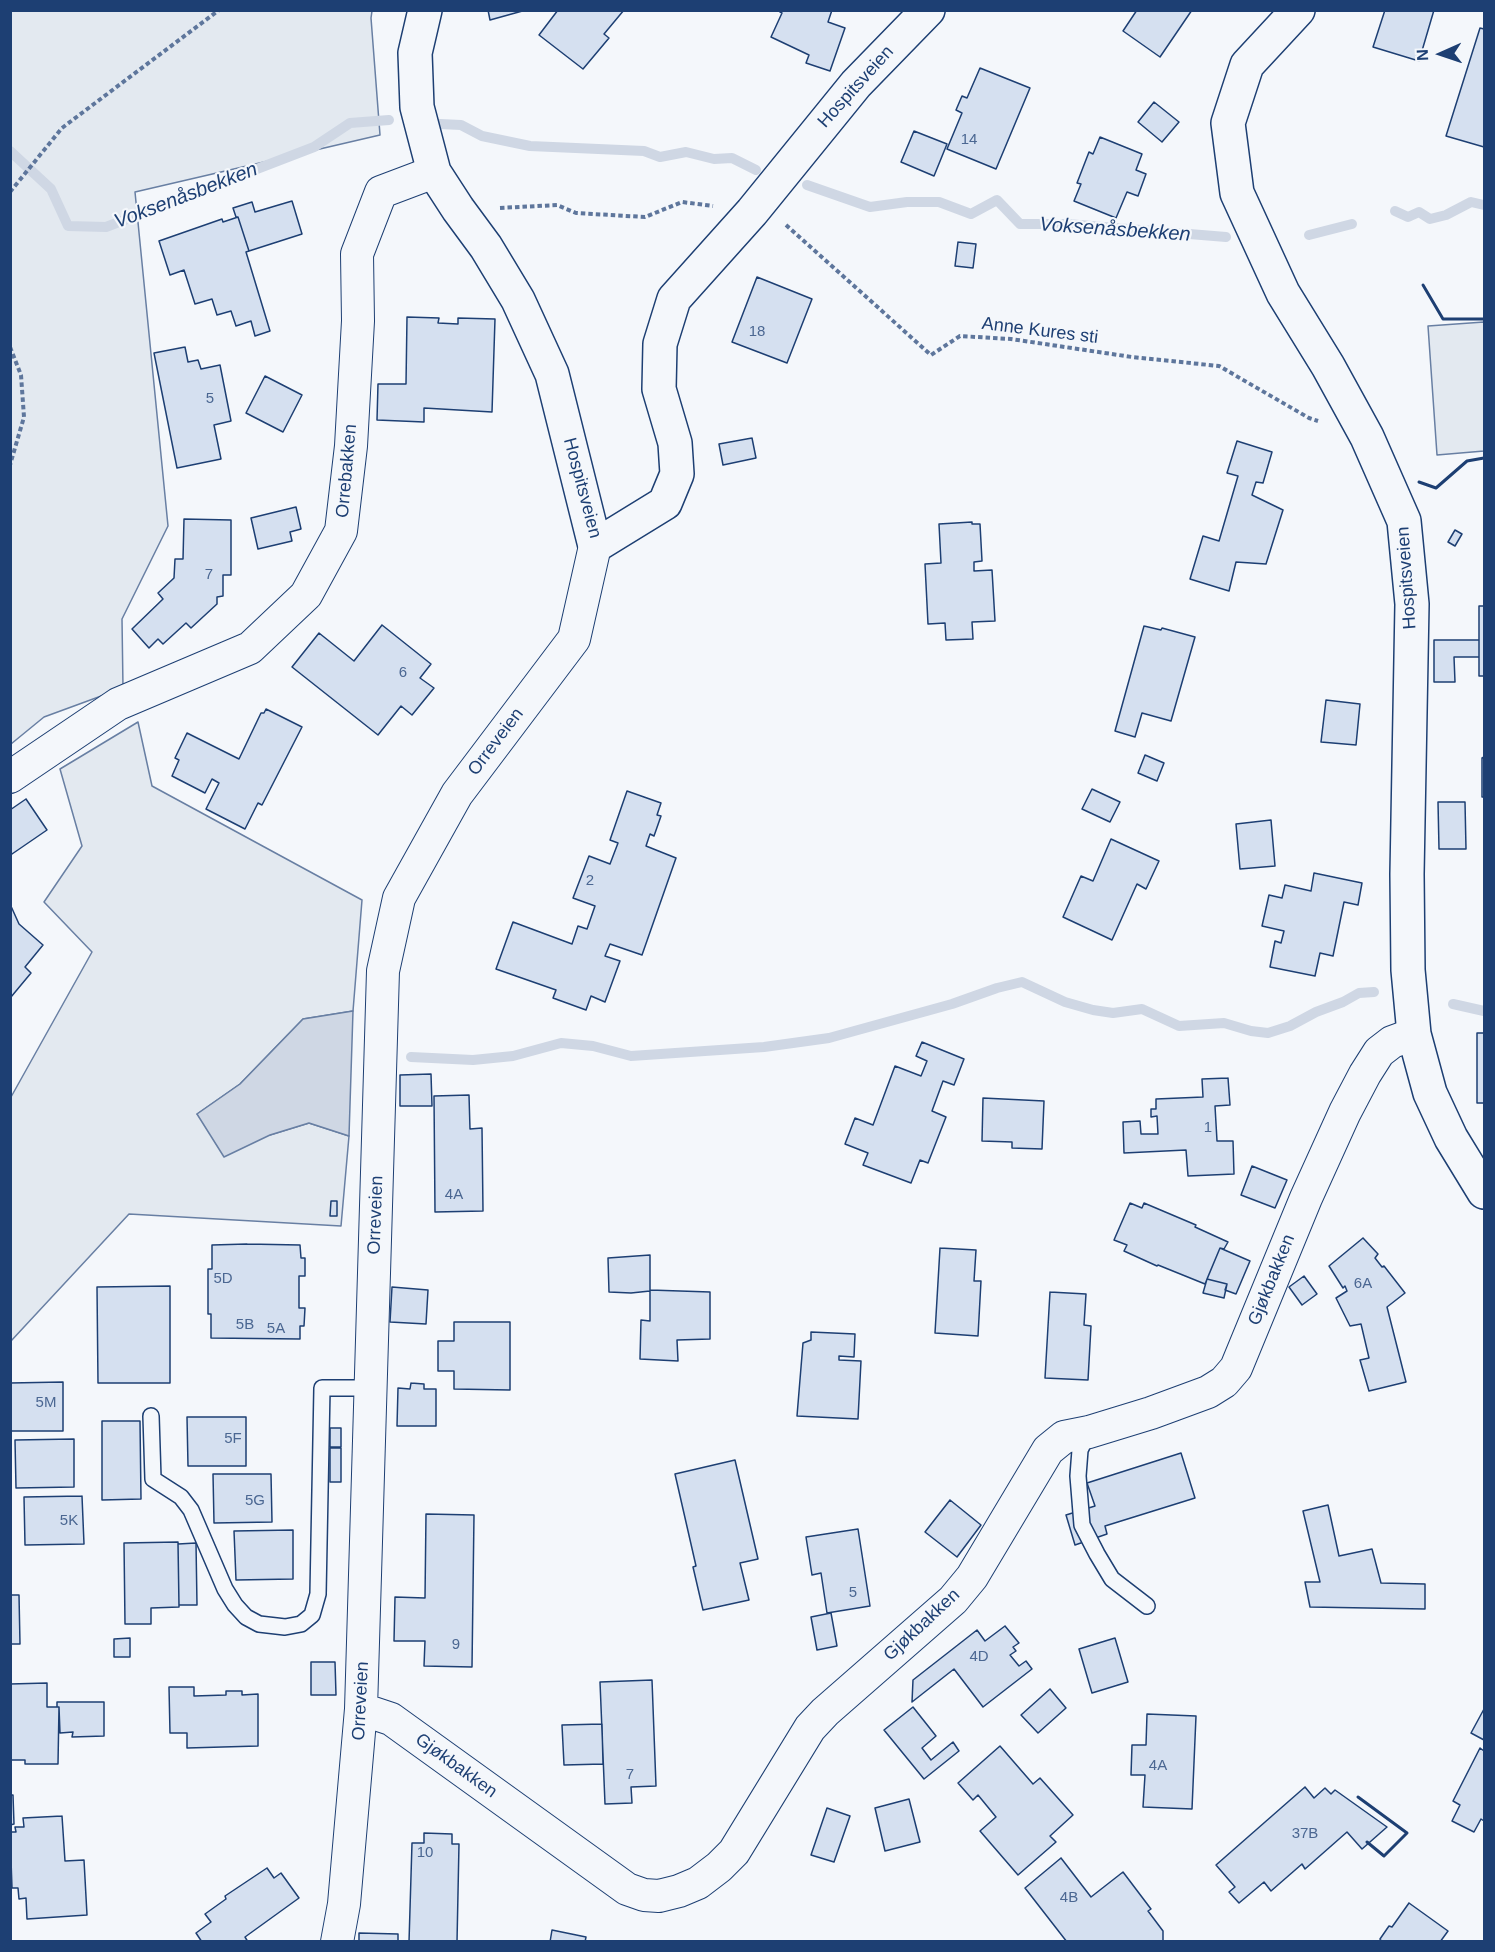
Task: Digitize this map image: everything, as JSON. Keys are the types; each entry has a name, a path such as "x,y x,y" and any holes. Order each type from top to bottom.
{"street":[{"name":"Hospitsveien","path":"425,10 416,54 417,107 434,172 486,247 518,300 552,374 595,546 665,503 677,474 675,443 659,389 660,344 674,299 752,212 856,84 928,10"},
{"name":"Hospitsveien","path":"1298,10 1247,65 1228,123 1237,193 1283,293 1328,366 1367,437 1404,521 1412,604 1407,874 1408,970 1413,1034 1430,1093 1451,1138 1485,1192"},
{"name":"Orrebakken","path":"10,777 118,704 250,648 306,595 341,531 351,446 358,321 357,254 381,192 434,172"},
{"name":"Orreveien","path":"337,1941 344,1904 361,1709 383,971 399,898 457,794 574,639 595,546"},
{"name":"Gjøkbakken","path":"361,1709 391,1719 627,1890 659,1896 698,1883 734,1852 810,1728 825,1712 952,1600 985,1558 1048,1450 1064,1437 1150,1413 1208,1392 1224,1382 1236,1368 1305,1198 1360,1083 1379,1052 1392,1042 1413,1034"}],"lane":[{"path":"151,1416 153,1479 181,1497 191,1510 225,1589 235,1605 246,1617 259,1624 285,1627 302,1624 312,1615 318,1594 322,1388 370,1388"},
{"path":"1088,1431 1080,1450 1078,1476 1083,1525 1112,1579 1147,1606"}],"path":[{"path":"10,192 62,128 219,10"},
{"path":"458,209 557,205 576,213 645,217 682,202 752,212"},
{"name":"Anne Kures sti","path":"752,212 785,224 931,356 960,336 1011,339 1132,357 1219,366 1309,418 1367,437"},
{"path":"10,347 21,375 24,417 10,465"}],"shaded area":[{"path":"11,11 372,11 380,135 135,192 168,526 122,619 123,688 44,717 11,744"},
{"path":"1484,322 1484,451 1437,455 1428,326"},
{"path":"138,722 152,786 362,900 353,1011 303,1019 240,1084 197,1114 270,1135 309,1123 349,1136 341,1226 129,1214 11,1341 11,1097 92,952 44,902 82,846 60,769"},
{"path":"353,1011 349,1136 309,1123 270,1135 224,1157 197,1114 240,1084 303,1019"}],"building":[{"path":"488,10 526,10 490,20"},
{"path":"558,10 624,10 604,34 609,38 583,69 539,35"},
{"path":"777,10 832,10 828,22 845,28 830,71 806,63 809,55 771,37 782,13"},
{"path":"1137,10 1192,10 1160,57 1123,31"},
{"path":"1385,10 1434,10 1419,61 1373,47"},
{"path":"1480,28 1484,29 1484,147 1446,136"},
{"path":"980,68 1030,88 996,169 947,149 962,113 956,110 962,96 967,98"},
{"path":"1154,102 1179,122 1162,142 1138,122"},
{"path":"914,131 947,144 934,176 901,162"},
{"path":"1100,137 1142,154 1136,170 1146,174 1138,196 1127,192 1116,218 1074,201 1081,184 1077,183 1089,152 1093,154"},
{"path":"292,201 302,234 249,251 233,208 252,202 255,212"},
{"path":"238,217 270,331 255,336 251,321 236,326 231,311 217,315 212,299 195,304 184,270 170,275 159,241 222,219 223,222"},
{"path":"958,242 976,244 973,268 955,266"},
{"path":"757,277 812,299 787,363 732,342"},
{"path":"407,317 439,318 438,323 458,324 458,318 495,319 492,412 424,408 424,422 377,420 378,384 406,384"},
{"path":"185,347 188,362 198,360 201,369 220,365 231,421 214,425 221,459 177,468 154,353"},
{"path":"265,376 302,395 283,432 246,413"},
{"path":"752,438 756,458 723,465 719,444"},
{"path":"1237,441 1272,452 1263,483 1256,482 1252,495 1283,510 1266,564 1236,562 1229,591 1190,579 1203,536 1219,541 1238,476 1227,473"},
{"path":"296,507 301,529 290,532 292,541 258,549 251,518"},
{"path":"184,519 231,520 231,575 223,575 223,596 217,597 217,604 191,628 186,623 163,644 158,639 149,648 132,629 163,599 158,593 174,578 175,559 183,559"},
{"path":"972,522 972,524 980,524 982,561 974,562 974,571 992,570 995,621 972,622 973,639 946,640 945,623 928,624 925,564 941,563 939,524"},
{"path":"1455,530 1462,534 1455,546 1448,542"},
{"path":"1479,606 1484,606 1484,676 1479,676"},
{"path":"382,625 431,664 420,678 434,688 412,715 401,706 378,735 292,667 319,633 354,661"},
{"path":"1144,626 1161,630 1162,628 1195,637 1171,721 1142,713 1135,737 1115,731"},
{"path":"1434,640 1479,640 1479,657 1454,657 1455,682 1434,682"},
{"path":"1326,700 1360,704 1356,745 1321,742"},
{"path":"266,709 302,727 262,805 258,803 245,829 206,809 219,783 212,779 205,793 172,776 179,760 175,758 187,733 239,759 261,713 264,713"},
{"path":"1145,755 1164,763 1157,781 1138,773"},
{"path":"1484,757 1484,797 1482,797 1482,758"},
{"path":"1092,789 1120,802 1110,822 1082,809"},
{"path":"627,791 661,803 657,815 661,816 654,836 650,834 646,846 676,858 642,955 610,944 605,956 620,961 605,1002 591,996 586,1010 553,998 556,990 496,969 513,922 572,944 578,926 587,929 595,906 573,898 589,856 610,864 618,843 610,840"},
{"path":"26,799 47,830 12,854 10,851 10,810"},
{"path":"1438,802 1465,802 1466,849 1439,849"},
{"path":"1271,820 1275,866 1240,869 1236,824"},
{"path":"1111,839 1159,861 1146,889 1137,884 1112,940 1063,917 1081,876 1093,881"},
{"path":"1314,873 1362,883 1358,905 1344,902 1333,956 1320,953 1315,976 1270,967 1275,941 1281,943 1284,931 1262,926 1269,895 1282,898 1285,885 1311,891"},
{"path":"10,904 19,924 43,945 25,967 31,973 11,997"},
{"path":"1477,1033 1484,1033 1484,1103 1477,1103"},
{"path":"922,1042 964,1059 954,1085 943,1081 932,1111 946,1117 928,1163 920,1160 911,1183 863,1165 868,1153 845,1144 855,1118 873,1125 895,1066 921,1076 927,1061 916,1056"},
{"path":"431,1074 432,1106 400,1106 400,1075"},
{"path":"1228,1078 1230,1105 1215,1106 1217,1141 1233,1141 1234,1174 1188,1176 1186,1150 1124,1153 1123,1122 1140,1121 1141,1134 1158,1134 1157,1116 1151,1117 1151,1109 1156,1109 1156,1099 1203,1097 1202,1079"},
{"path":"469,1095 470,1129 482,1128 483,1211 435,1212 434,1096"},
{"path":"983,1098 1044,1101 1042,1149 1012,1148 1012,1142 982,1141"},
{"path":"1252,1166 1287,1180 1275,1208 1241,1195"},
{"path":"331,1201 337,1201 337,1216 330,1216"},
{"path":"1130,1203 1142,1208 1144,1203 1196,1225 1195,1227 1228,1242 1224,1249 1220,1248 1205,1284 1124,1251 1127,1245 1114,1240"},
{"path":"1363,1238 1378,1254 1375,1258 1405,1293 1387,1307 1406,1382 1369,1391 1360,1360 1369,1358 1361,1324 1350,1326 1336,1298 1347,1291 1329,1266"},
{"path":"212,1245 300,1245 301,1258 305,1258 305,1276 299,1276 299,1308 305,1308 304,1326 300,1326 300,1339 211,1338 211,1314 208,1314 208,1269 212,1269"},
{"path":"940,1248 976,1250 974,1281 981,1281 978,1336 935,1333"},
{"path":"1220,1248 1250,1261 1236,1294 1225,1290 1227,1284 1207,1279"},
{"path":"650,1255 650,1291 609,1292 608,1258"},
{"path":"1304,1276 1317,1294 1302,1305 1289,1287"},
{"path":"1207,1279 1227,1284 1224,1298 1203,1293"},
{"path":"170,1286 170,1383 98,1383 97,1287"},
{"path":"392,1287 428,1290 426,1324 390,1322"},
{"path":"650,1290 710,1292 710,1339 677,1340 678,1361 640,1359 641,1320 650,1321"},
{"path":"1050,1292 1086,1294 1084,1325 1091,1326 1088,1380 1045,1378"},
{"path":"454,1322 510,1322 510,1390 454,1389 454,1371 438,1371 438,1341 454,1341"},
{"path":"811,1332 855,1334 854,1357 839,1356 839,1360 861,1361 858,1419 797,1416 803,1343 811,1340"},
{"path":"63,1382 63,1431 10,1431 10,1383"},
{"path":"411,1383 424,1384 424,1389 436,1389 436,1426 397,1426 398,1388 410,1389"},
{"path":"187,1417 246,1417 246,1466 188,1466"},
{"path":"102,1421 140,1421 141,1499 102,1500"},
{"path":"330,1428 341,1428 341,1447 330,1447"},
{"path":"74,1439 74,1487 16,1488 15,1440"},
{"path":"330,1448 341,1448 341,1482 330,1482"},
{"path":"1181,1453 1195,1498 1105,1526 1107,1534 1075,1545 1066,1515 1095,1506 1087,1483"},
{"path":"735,1460 758,1559 740,1563 749,1600 703,1610 693,1567 696,1566 675,1474"},
{"path":"213,1474 271,1474 272,1522 214,1523"},
{"path":"82,1496 84,1544 25,1545 24,1497"},
{"path":"950,1500 981,1525 957,1557 925,1532"},
{"path":"1328,1505 1339,1556 1372,1549 1381,1583 1425,1584 1425,1609 1310,1607 1305,1582 1320,1582 1303,1511"},
{"path":"426,1514 474,1515 472,1667 424,1666 425,1641 394,1641 395,1597 425,1598"},
{"path":"858,1529 870,1606 827,1613 821,1573 812,1575 806,1537"},
{"path":"293,1530 293,1579 236,1580 234,1531"},
{"path":"178,1542 179,1607 151,1608 151,1624 125,1624 124,1543"},
{"path":"196,1543 197,1605 179,1605 178,1544"},
{"path":"10,1595 19,1595 20,1644 10,1644"},
{"path":"831,1613 837,1646 817,1650 811,1617"},
{"path":"1005,1626 1019,1643 1013,1647 1016,1651 1010,1655 1019,1666 1026,1661 1032,1669 983,1707 954,1669 912,1702 913,1680 977,1630 985,1641"},
{"path":"130,1638 130,1657 114,1657 114,1639"},
{"path":"1115,1638 1128,1682 1092,1693 1079,1649"},
{"path":"311,1662 335,1662 336,1695 311,1695"},
{"path":"652,1680 656,1786 631,1787 632,1803 605,1804 600,1682"},
{"path":"47,1683 47,1707 59,1707 58,1764 25,1764 25,1760 10,1760 10,1684"},
{"path":"169,1687 194,1687 194,1696 226,1695 226,1691 242,1691 242,1695 258,1694 258,1746 187,1748 187,1733 170,1733"},
{"path":"1050,1689 1066,1708 1038,1733 1021,1715"},
{"path":"57,1702 104,1702 104,1736 72,1737 73,1732 60,1733"},
{"path":"913,1707 936,1736 922,1748 931,1760 953,1742 959,1751 924,1779 884,1730"},
{"path":"1484,1709 1484,1740 1471,1733"},
{"path":"1147,1714 1196,1716 1192,1809 1143,1807 1145,1775 1131,1775 1132,1745 1146,1745"},
{"path":"602,1724 603,1764 564,1765 562,1725"},
{"path":"1000,1746 1033,1784 1040,1778 1073,1815 1050,1836 1056,1842 1018,1875 980,1831 996,1817 978,1795 973,1800 958,1783"},
{"path":"1480,1748 1484,1751 1484,1821 1481,1819 1474,1832 1452,1821 1460,1805 1453,1801"},
{"path":"1305,1787 1314,1798 1325,1788 1331,1794 1335,1790 1387,1827 1362,1849 1347,1832 1305,1869 1302,1864 1271,1891 1264,1882 1239,1903 1229,1892 1235,1887 1216,1865"},
{"path":"10,1795 13,1795 14,1824 10,1825"},
{"path":"909,1799 920,1842 885,1851 875,1808"},
{"path":"827,1808 850,1816 834,1862 811,1855"},
{"path":"62,1816 65,1861 84,1860 87,1915 27,1919 26,1898 19,1899 18,1888 12,1888 10,1832 16,1832 15,1827 24,1827 23,1818"},
{"path":"424,1833 452,1834 452,1844 459,1844 457,1942 409,1942 412,1843 424,1843"},
{"path":"1061,1858 1091,1897 1123,1872 1151,1909 1148,1911 1163,1931 1163,1942 1067,1942 1025,1888"},
{"path":"267,1868 274,1878 281,1873 299,1898 245,1937 248,1942 202,1942 196,1933 211,1922 205,1914 226,1899 225,1896"},
{"path":"1409,1903 1448,1931 1440,1942 1382,1942 1380,1939 1389,1926 1392,1927"},
{"path":"552,1930 586,1937 585,1942 550,1942"},
{"path":"359,1933 398,1934 398,1942 359,1942"}],"waterway":[{"name":"Voksenåsbekken","path":"10,151 51,189 68,226 106,227 314,147 350,123 389,120"},
{"name":"Voksenåsbekken","path":"440,124 461,125 482,136 530,146 644,151 660,157 686,152 714,159 732,158 756,170"},
{"name":"Voksenåsbekken","path":"807,185 870,207 907,202 939,202 971,214 997,200 1020,224 1067,224 1226,237"},
{"name":"Voksenåsbekken","path":"1395,211 1408,217 1419,212 1430,219 1446,215 1471,202 1484,205"},
{"name":"Voksenåsbekken","path":"1309,235 1352,224"},
{"path":"411,1057 473,1060 513,1056 561,1043 593,1046 631,1056 764,1047 829,1038 1022,982 1065,1002 1093,1010 1113,1013 1142,1009 1179,1026 1224,1023 1251,1031 1268,1033 1290,1026 1359,993 1374,992"},
{"path":"1453,1004 1484,1011"}],"wall":[{"path":"1423,285 1443,319 1484,319"},
{"path":"1419,482 1436,488 1467,461 1484,458"},
{"path":"1358,1797 1407,1833 1384,1856 1367,1842"}]}
